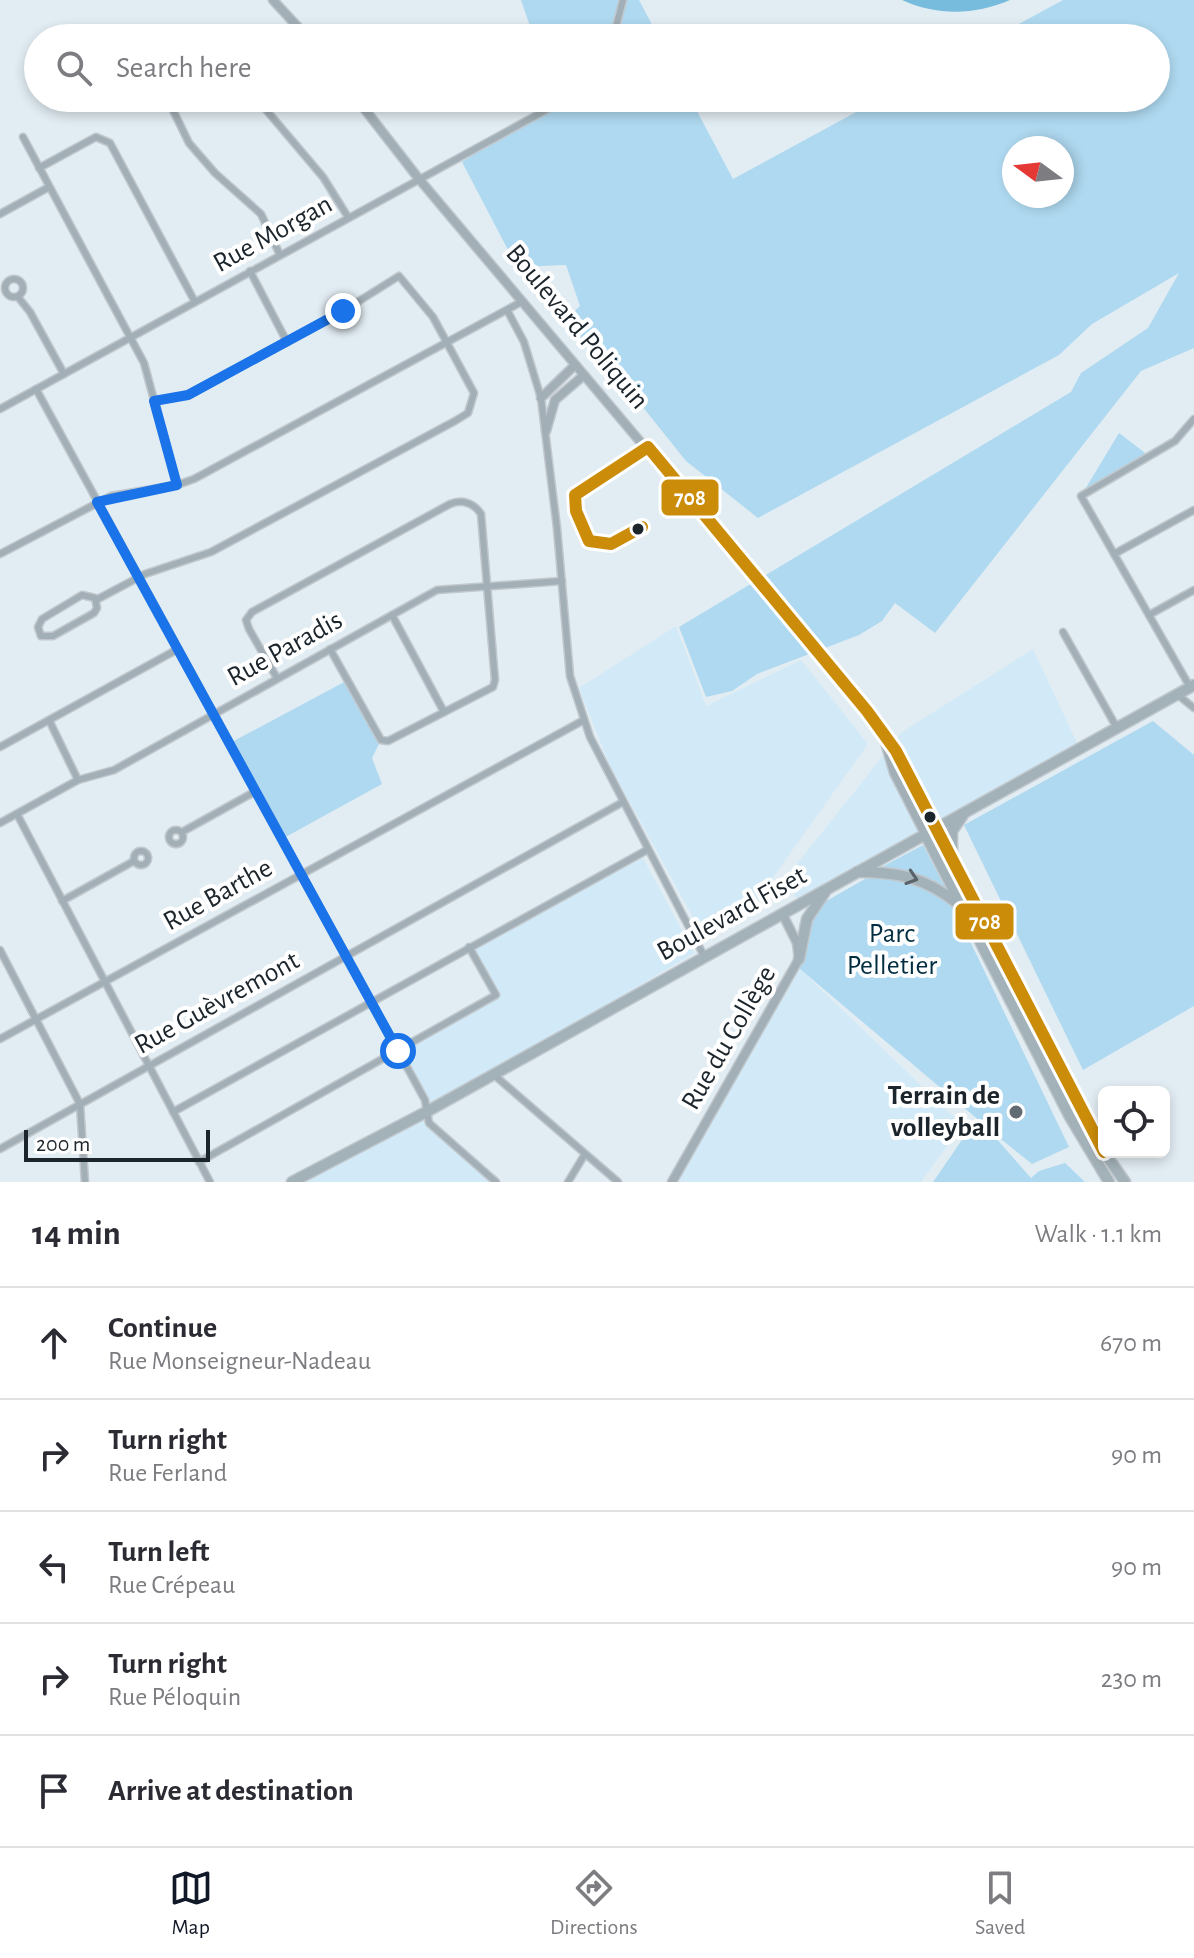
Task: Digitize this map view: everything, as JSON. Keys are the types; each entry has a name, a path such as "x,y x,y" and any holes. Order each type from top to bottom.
{"main road":[{"name":"Boulevard Fiset","path":"292,1182 428,1111 1192,686"},
{"path":"958,872 950,843 964,813"},
{"name":"Boulevard Poliquin","path":"935,828 1098,1140"},
{"name":"Boulevard Poliquin","path":"925,834 1070,1117 1109,1182"},
{"path":"855,872 909,875 940,890 962,907"},
{"path":"799,959 810,910 830,886"},
{"name":"Boulevard Poliquin","path":"1108,1158 1125,1182"}],"street":[{"path":"273,0 295,24"},
{"path":"617,24 623,0"},
{"path":"174,112 189,143 215,173 261,214 280,255"},
{"path":"268,112 323,177 348,217"},
{"name":"Boulevard Poliquin","path":"367,112 419,179 751,570 883,735 904,766 935,828"},
{"name":"Rue Morgan","path":"0,408 542,112"},
{"path":"23,137 144,363 177,485"},
{"path":"39,168 92,138 104,138 114,148 195,302"},
{"path":"0,214 49,187"},
{"path":"250,271 287,342"},
{"path":"96,600 94,613 78,623 49,637 41,636 38,631 42,619 82,595 96,600 139,577 211,552 468,413 474,393 430,311 399,276 287,342 188,395 154,401"},
{"path":"18,297 64,374"},
{"path":"0,554 97,502 177,485 524,301"},
{"path":"507,310 524,342 541,398 562,581 566,658 584,720 647,850 704,956"},
{"path":"541,398 575,365"},
{"path":"546,431 551,409 561,393 584,375"},
{"path":"36,389 398,1051 428,1111 429,1123 496,1182"},
{"path":"541,398 561,393"},
{"path":"1192,686 1081,496 1175,441 1194,419"},
{"path":"277,678 249,629 246,620 252,612 450,504 468,503 481,514 495,680 493,687 388,741 381,740 330,649"},
{"path":"1114,554 1194,510"},
{"name":"Rue Paradis","path":"0,823 78,780 114,770 437,590 562,581"},
{"path":"1149,615 1194,590"},
{"path":"392,615 444,712"},
{"path":"1063,632 1117,728"},
{"path":"0,747 178,649"},
{"path":"1178,694 1194,708"},
{"path":"49,720 78,780"},
{"name":"Rue Barthe","path":"0,1039 584,720"},
{"name":"Boulevard Poliquin","path":"883,735 893,771 925,834"},
{"path":"182,832 256,791"},
{"name":"Rue Guèvremont","path":"0,1149 623,802"},
{"path":"17,814 210,1182"},
{"path":"173,1112 647,850"},
{"path":"62,901 134,861"},
{"name":"Rue du Collège","path":"672,1182 799,959 797,943 782,913"},
{"path":"199,1162 496,995 469,947"},
{"path":"0,950 80,1104 85,1182"},
{"path":"493,1074 613,1180"},
{"path":"568,1182 585,1154"}],"shaded area":[{"path":"902,0 1010,0 983,9 956,12 929,9"},
{"path":"676,626 706,706 801,660 868,744 747,914 707,933 700,930 610,766 579,688"},
{"path":"1033,649 1078,745 797,901 788,875 902,732"},
{"path":"643,858 694,953 428,1111 429,1124 496,1182 298,1182 427,1111 398,1051 496,995 469,947"},
{"path":"800,969 962,1125 921,1182 674,1182"}],"green space":[{"path":"521,0 639,0 652,24 529,24"},
{"path":"1063,0 1194,0 1194,348 1141,371 935,633 895,603 882,621 859,635 757,674 732,691 706,697 679,627 1071,392 1081,373 1148,328 1179,273 1092,324 1059,355 758,518 686,461 614,371 563,322 580,306 566,265 517,267 462,162 539,112 697,112 733,179 856,112 1170,112 1170,24 1019,24"},
{"path":"1119,433 1149,456 1081,496"},
{"path":"348,680 381,740 372,758 382,784 282,839 230,743"},
{"path":"1153,721 1194,755 1194,1006 1083,1070 964,825"},
{"path":"923,845 947,891 914,873 876,870"},
{"name":"Parc Pelletier","path":"887,874 926,886 956,912 1069,1147 1032,1164 987,1128 1031,1178 1039,1171 1065,1163 1085,1182 933,1182 964,1137 981,1122 800,969 814,908 865,879"}],"transit line":[{"name":"708","path":"642,527 611,544 589,541 576,511 575,495 648,447 867,711 896,751 1098,1140"}],"place":[{"name":"Terrain de volleyball","path":"1016,1112"}],"route":[{"path":"343,311 188,395 154,401 177,485 111,496 97,502 398,1051"}]}
